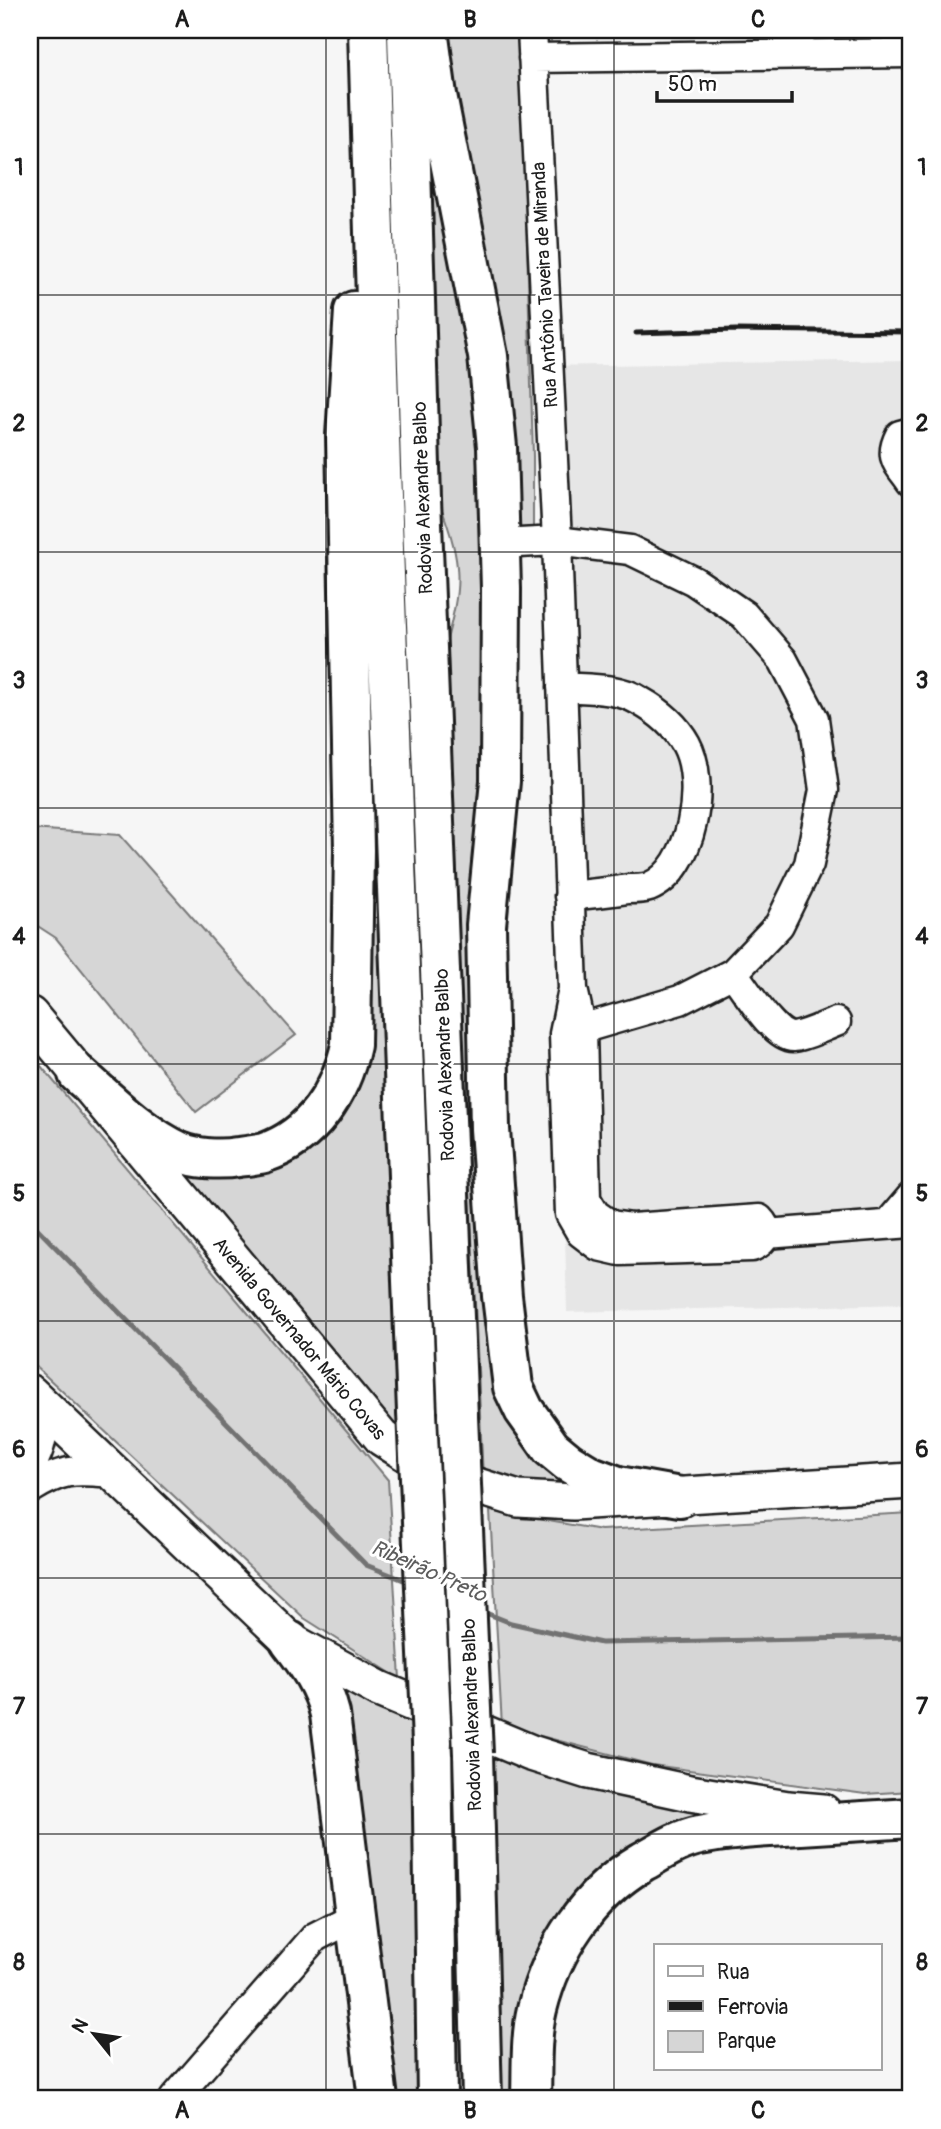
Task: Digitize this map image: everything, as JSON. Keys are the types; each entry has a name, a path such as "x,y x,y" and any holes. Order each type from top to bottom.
{"highway":[{"name":"Rodovia Alexandre Balbo","path":"368,30 381,483 432,1742 437,2099"},
{"name":"Rodovia Alexandre Balbo","path":"407,30 421,499 473,1754 482,2099"},
{"path":"428,30 437,95 490,366 497,447 500,781 486,939 490,1129 502,1296 513,1387 538,1431 551,1448 568,1462 592,1476 618,1486 681,1497"},
{"path":"78,1074 147,1134 183,1153 224,1160 265,1153 301,1133 329,1103 347,1065 351,1045 354,850 346,436 369,71"},
{"path":"290,1641 315,1674 325,1693 330,1714 378,2099"},
{"path":"531,2099 537,2011 558,1951 579,1918 600,1894 632,1868 696,1835 730,1830 911,1817"}],"main road":[{"name":"Avenida Governador Mário Covas","path":"30,1015 382,1438 439,1474 518,1499 573,1502 911,1482"},
{"path":"38,1401 290,1641 379,1689 531,1754 588,1770 690,1793 788,1809 911,1817"}],"street":[{"name":"Rua Antônio Taveira de Miranda","path":"532,30 557,541 573,989 570,1214 581,1233 598,1246 620,1251 752,1247 761,1243 766,1234 900,1223"},
{"path":"533,58 911,53"},
{"path":"911,432 900,435 893,449 895,460 911,482"},
{"path":"499,544 557,541 630,550 694,581 744,615 783,660 814,719 824,790 809,864 779,925 733,973 680,1000 573,1032"},
{"path":"562,687 618,692 638,699 656,712 674,727 687,746 694,766 696,788 689,841 661,878 649,887 569,896"},
{"path":"733,973 774,1028 785,1036 794,1037 836,1022"},
{"path":"900,1223 911,1198"},
{"path":"30,1466 41,1442 38,1401"},
{"path":"30,1489 51,1476 69,1470 113,1473"},
{"path":"174,2099 315,1937 354,1917"}],"shaded area":[{"path":"911,360 911,1304 567,1312 542,366"}],"green space":[{"path":"438,30 521,30 533,537 519,536"},
{"path":"429,146 481,386 498,1369 586,1491 483,1479 445,647 455,607 458,575 453,544 440,504"},
{"path":"361,413 398,1427 386,1419 177,1169 333,1123"},
{"path":"30,829 120,835 296,1035 196,1112 56,938 30,921"},
{"path":"30,1053 388,1480 400,1679 304,1618 30,1361"},
{"path":"490,1511 601,1530 911,1513 911,1791 865,1794 652,1765 502,1726"},
{"path":"340,1686 411,1719 418,2099 387,2099"},
{"path":"491,1753 756,1818 580,1903 524,2099 499,2099"},
{"path":"444,1755 463,1756 469,2099 450,2099"}],"waterway":[{"name":"Ribeirão Preto","path":"30,1221 366,1565 411,1583"},
{"name":"Ribeirão Preto","path":"481,1611 511,1623 601,1643 911,1637"}],"railway":[{"path":"636,333 736,330 911,332"}]}
